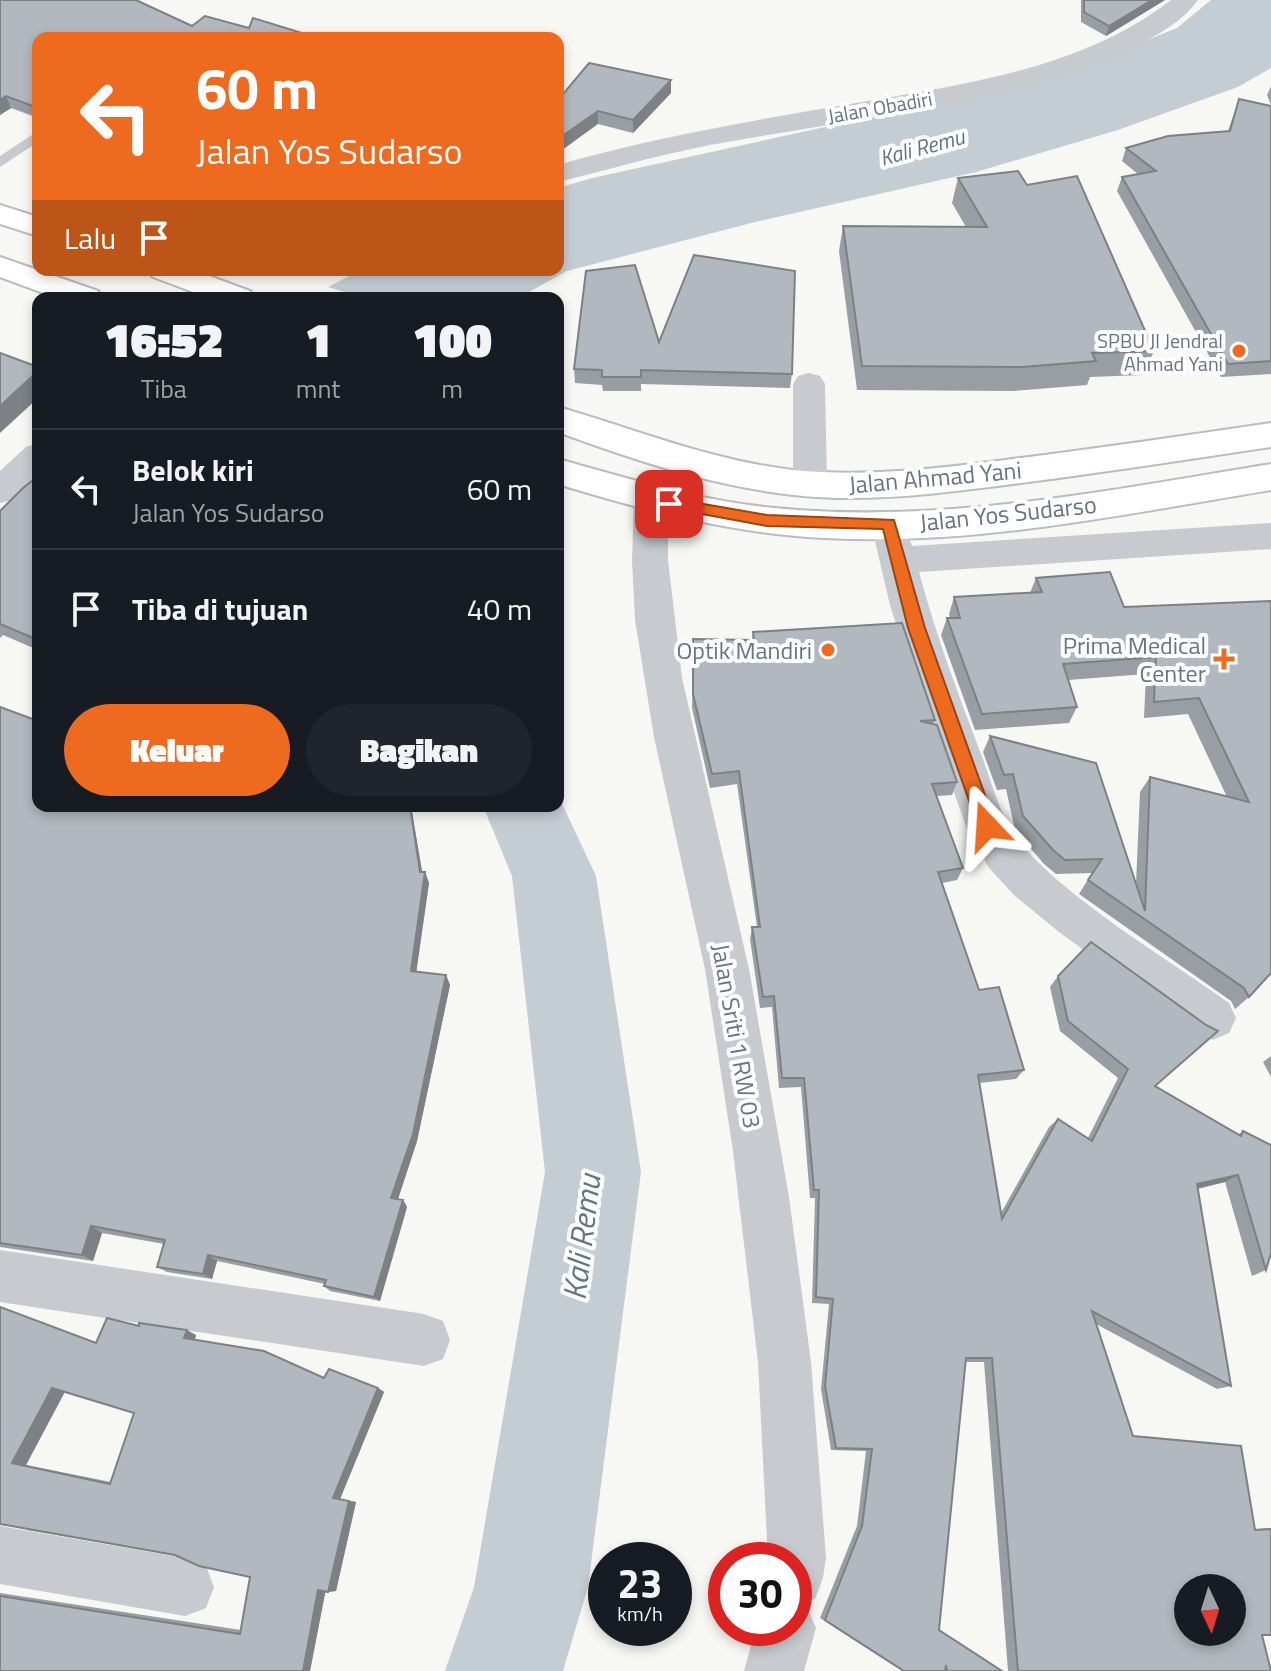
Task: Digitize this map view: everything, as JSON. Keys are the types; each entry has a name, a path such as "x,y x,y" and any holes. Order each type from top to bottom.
{"highway":[{"path":"0,214 32,225"},
{"path":"0,266 71,292"},
{"path":"180,276 223,292"},
{"name":"Jalan Ahmad Yani","path":"564,421 638,449 698,465 810,483 911,484 1085,464 1271,435"},
{"name":"Jalan Yos Sudarso","path":"564,473 651,500 767,520 841,525 902,536 1271,477"},
{"path":"902,536 911,484"}],"street":[{"name":"Jalan Obadiri","path":"564,172 663,146 961,92 1031,74 1135,37 1159,23 1186,0"},
{"path":"809,384 810,483"},
{"path":"0,491 32,461"},
{"name":"Jalan Sriti 1 RW 03","path":"651,500 650,600 661,683 726,965 750,1096 782,1337 796,1542"},
{"path":"1213,1018 1074,918 1029,882 1004,855 987,826 909,605 902,536 1035,549 1271,536"},
{"path":"0,1276 424,1340"},
{"path":"0,1555 185,1587"},
{"path":"774,1671 781,1646"}],"lane":[{"path":"0,163 32,139"}],"water":[{"path":"1211,0 1271,0 1271,68 1238,87 1118,130 976,172 755,222 564,273 564,186 958,98 1110,55 1177,28"},
{"path":"349,276 558,276 529,292 345,292 328,287"}],"building":[{"path":"0,0 136,0 192,26 205,16 249,28 253,18 298,32 32,32 32,106 6,96 0,100"},
{"path":"1084,0 1152,0 1109,26 1084,12"},
{"path":"589,63 671,80 633,120 598,111 564,135 564,93"},
{"path":"1239,99 1271,106 1271,361 1228,364 1122,177 1156,171 1126,148 1168,136 1230,131"},
{"path":"1018,171 1027,185 1077,176 1154,351 1092,353 1096,361 1022,367 862,366 843,226 987,227 958,178"},
{"path":"694,255 795,271 792,374 641,370 641,377 602,377 602,370 574,369 586,271 635,265 659,342"},
{"path":"0,353 32,365 32,377 0,406"},
{"path":"32,481 32,637 0,624 0,511"},
{"path":"1110,572 1124,607 1271,601 1271,973 1249,997 1244,988 1088,880 1102,859 1065,860 1053,850 1023,816 1013,774 1004,775 990,736 1096,763 1145,911 1150,777 1249,802 1199,698 1154,702 1156,657 1063,664 1077,707 982,714 947,618 960,618 954,597 1042,592 1036,578"},
{"path":"902,623 935,720 920,721 937,725 957,782 932,784 963,868 938,872 979,990 999,987 1024,1070 978,1075 1002,1219 1058,1119 1092,1141 1128,1069 1068,1021 1058,976 1091,942 1218,1031 1155,1086 1241,1136 1243,1131 1271,1145 1271,1253 1266,1270 1238,1175 1197,1184 1231,1386 1092,1311 1133,1436 1241,1446 1255,1530 1271,1529 1271,1635 1262,1635 1271,1671 1018,1671 992,1358 966,1358 939,1630 1002,1671 947,1671 946,1665 945,1671 904,1671 825,1620 862,1526 872,1449 836,1448 825,1386 833,1299 816,1297 819,1190 814,1190 804,1078 782,1078 774,996 763,997 752,927 760,927 739,771 712,774 693,694 693,639 754,640 753,632"},
{"path":"0,707 32,719 32,812 411,812 420,872 425,872 411,971 446,975 413,1134 391,1198 403,1200 374,1297 324,1286 326,1280 208,1255 203,1274 157,1267 165,1240 91,1226 82,1255 0,1243"},
{"path":"0,1307 96,1343 107,1318 139,1326 139,1323 187,1330 184,1338 264,1351 324,1378 329,1369 378,1388 333,1498 349,1501 328,1592 318,1590 303,1671 0,1671 0,1596 240,1634 250,1577 199,1566 175,1555 0,1524","holes":["52,1388 134,1413 110,1484 12,1463"]}],"waterway":[{"name":"Kali Remu","path":"504,1671 531,1587 593,1172 554,876 526,812"}],"place":[{"name":"SPBU Jl Jendral Ahmad Yani","path":"1239,351"},
{"name":"Optik Mandiri","path":"828,650"},
{"name":"Prima Medical Center","path":"1224,659"}],"route":[{"path":"669,504 767,520 841,525 889,524 916,628 987,826"}]}
